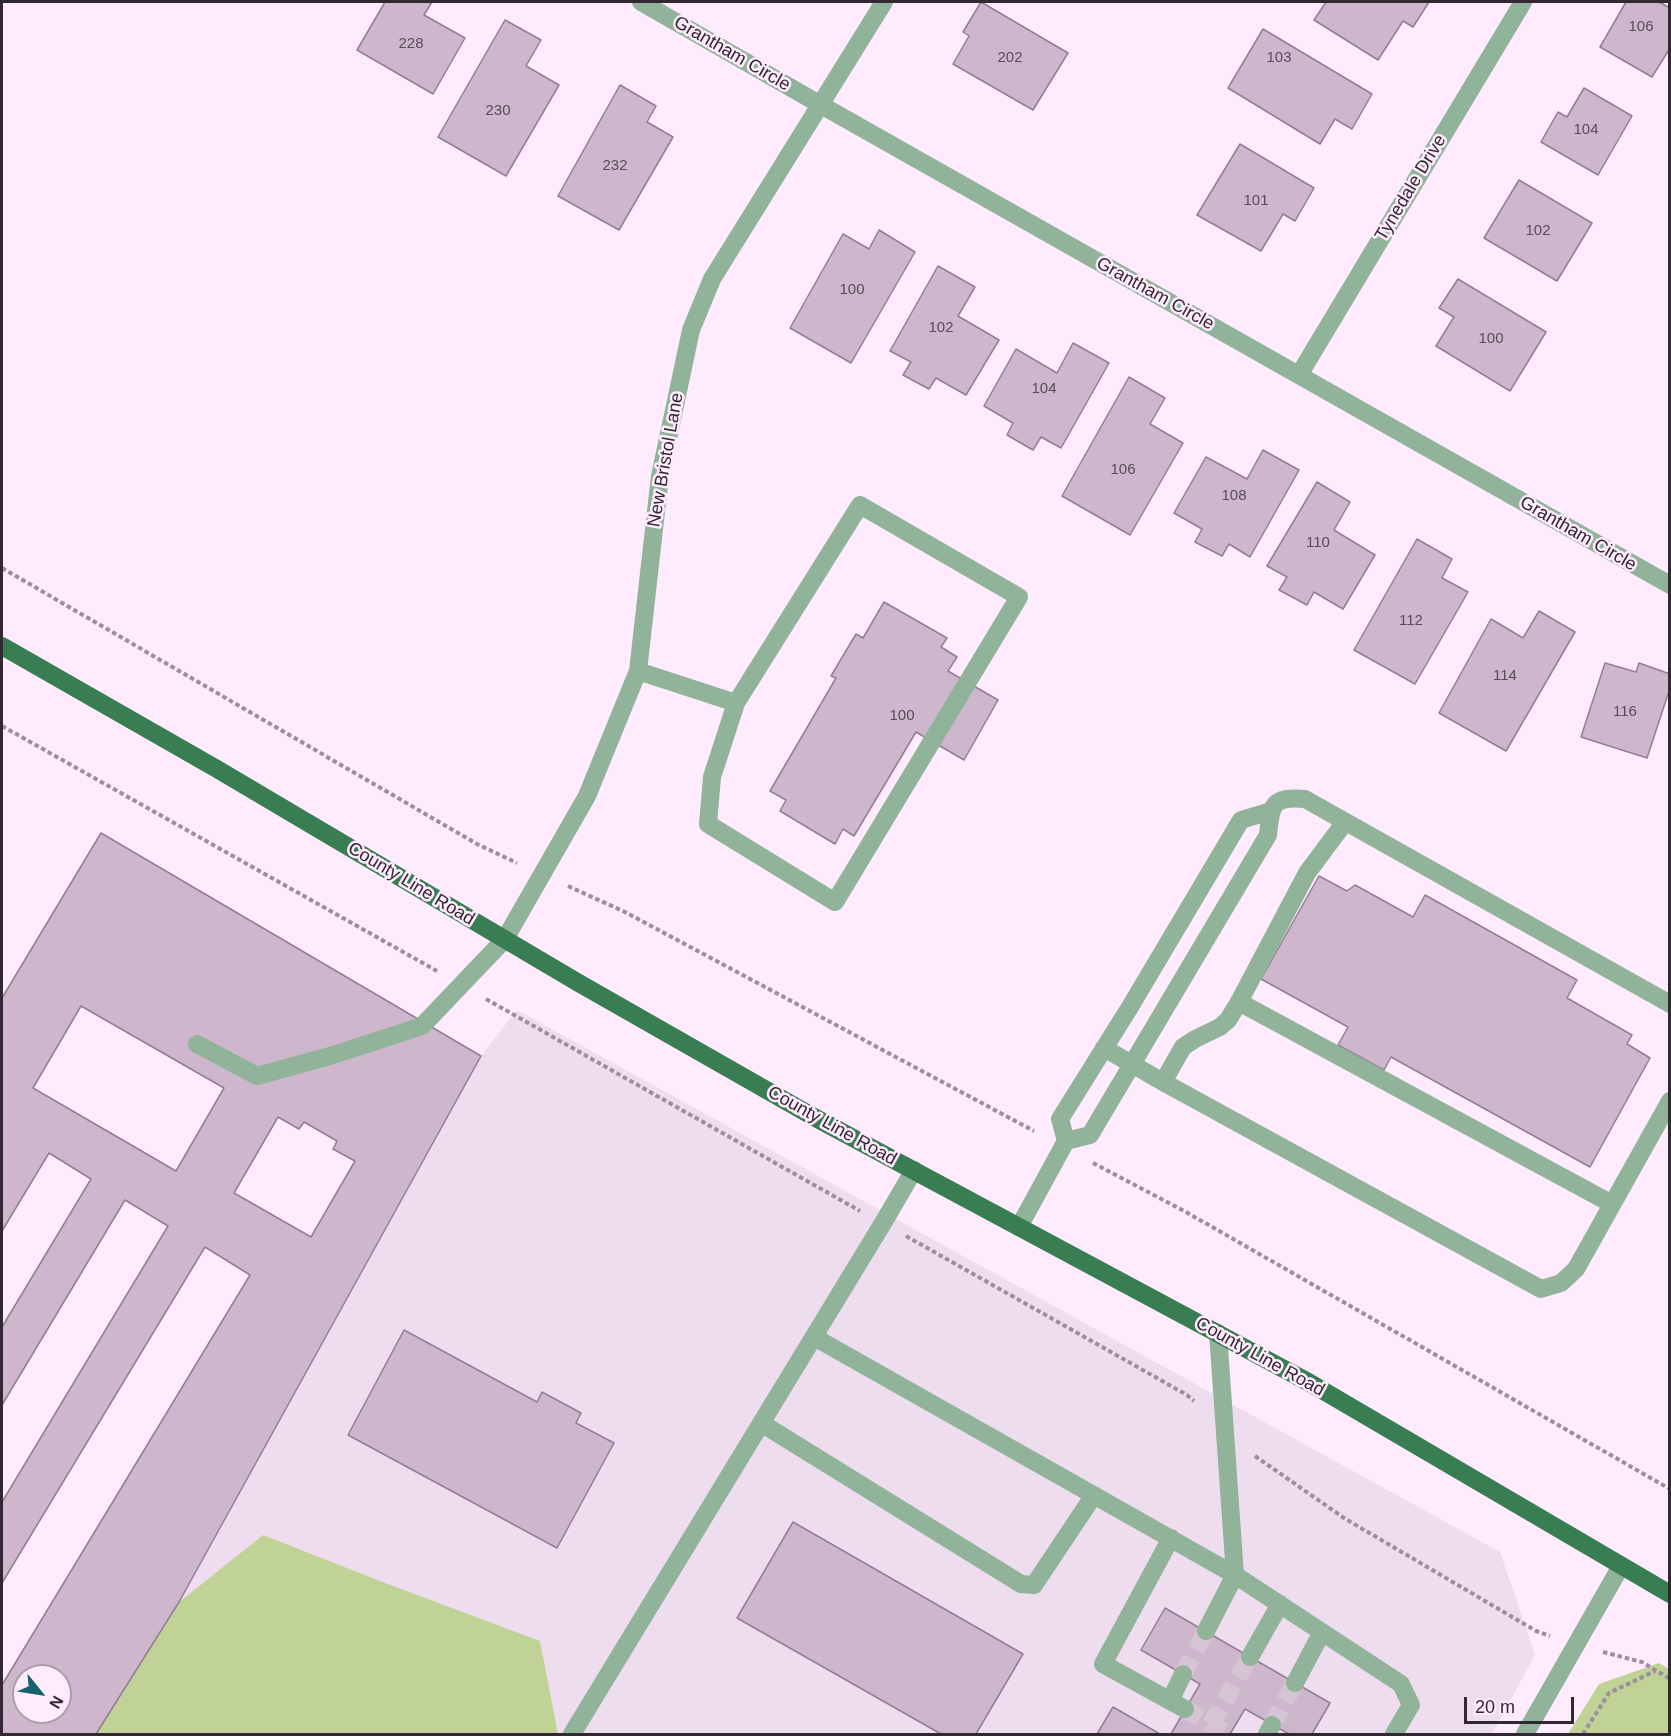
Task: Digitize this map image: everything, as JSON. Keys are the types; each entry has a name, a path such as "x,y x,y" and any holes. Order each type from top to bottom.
{"main road":[{"name":"County Line Road","path":"2,646 802,1110 1310,1383 1670,1594"}],"street":[{"name":"Grantham Circle","path":"641,2 1670,585"},
{"name":"New Bristol Lane","path":"197,1044 257,1076 330,1056 422,1026 505,939 587,796 638,671 660,476 691,330 712,279 884,2"},
{"name":"Tynedale Drive","path":"1299,375 1523,2"},
{"path":"860,505 1019,597 835,902 708,824 712,777 736,703 860,505"},
{"path":"638,671 736,703"},
{"path":"1064,1144 1090,1135 1268,835 1271,811 1278,801 1289,797 1305,799 1670,1004"},
{"path":"1019,1227 1064,1144 1060,1119 1241,820 1271,811"},
{"path":"1163,1082 1183,1047 1220,1027 1228,1020 1307,873 1346,822"},
{"path":"1239,1002 1612,1204"},
{"path":"1104,1048 1541,1289 1561,1283 1576,1269 1670,1101"},
{"path":"572,1734 914,1170"},
{"path":"1206,1631 1235,1575 1218,1333"},
{"path":"814,1337 1235,1575 1401,1684 1411,1705 1394,1734"},
{"path":"761,1424 1021,1584 1035,1585 1094,1495"},
{"path":"1171,1538 1103,1664 1177,1705 1183,1674"},
{"path":"1525,1734 1622,1566"},
{"path":"1250,1657 1280,1604"},
{"path":"1295,1683 1322,1632"}],"path":[{"path":"2,568 477,844 625,912 1064,1144 1670,1489"},
{"path":"2,726 1187,1395 1256,1457 1344,1518 1536,1632 1642,1662 1670,1679"},
{"path":"1583,1734 1609,1693 1656,1671"}],"shaded area":[{"path":"517,1010 1500,1552 1535,1655 1492,1734 558,1734 540,1641 263,1535 179,1602 481,1056"}],"green space":[{"path":"263,1535 540,1641 558,1734 96,1734 179,1602"},
{"path":"1659,1663 1669,1669 1669,1734 1568,1734 1599,1684"}],"building":[{"path":"385,2 432,2 424,15 465,38 433,94 357,50"},
{"path":"981,2 1068,53 1033,110 953,64 969,36 963,32"},
{"path":"1326,2 1429,2 1413,27 1403,21 1378,60 1314,20"},
{"path":"1626,2 1659,2 1670,8 1670,48 1652,77 1600,47"},
{"path":"505,20 541,40 526,66 559,85 506,176 438,137"},
{"path":"1263,29 1372,94 1352,129 1335,119 1320,144 1228,88"},
{"path":"620,85 656,106 647,122 673,137 619,230 558,196"},
{"path":"1584,88 1632,116 1598,175 1541,142 1558,112 1567,117"},
{"path":"1240,144 1314,188 1295,221 1283,214 1261,251 1197,215"},
{"path":"1519,180 1592,223 1557,281 1484,238"},
{"path":"879,230 915,252 851,363 790,328 843,234 869,249"},
{"path":"938,266 975,287 958,316 999,340 966,395 936,378 929,389 903,375 911,362 890,351"},
{"path":"1458,279 1546,332 1510,391 1436,346 1454,317 1439,308"},
{"path":"1073,343 1109,363 1061,448 1041,437 1033,450 1007,435 1013,423 984,406 1016,349 1057,373"},
{"path":"1129,377 1165,398 1150,424 1183,443 1130,535 1062,496"},
{"path":"1263,450 1299,470 1250,557 1229,544 1222,556 1195,542 1202,529 1174,513 1206,457 1247,479"},
{"path":"1317,482 1350,502 1334,530 1375,555 1343,609 1314,592 1307,605 1279,590 1287,577 1267,566"},
{"path":"1417,539 1452,559 1442,578 1468,592 1415,684 1354,650"},
{"path":"884,602 947,638 941,647 957,657 948,671 998,700 964,760 916,732 854,836 843,829 835,844 780,811 786,800 770,791 836,678 831,676 856,634 863,638"},
{"path":"1539,611 1575,632 1506,751 1439,713 1491,619 1523,638"},
{"path":"1605,663 1636,672 1639,663 1670,674 1670,688 1647,758 1581,737"},
{"path":"101,833 481,1056 179,1602 96,1734 2,1734 2,998"},
{"path":"1319,876 1347,891 1355,885 1413,917 1425,895 1577,980 1567,998 1632,1035 1627,1044 1650,1058 1590,1167 1391,1057 1384,1070 1338,1045 1348,1027 1261,979"},
{"path":"81,1006 224,1088 176,1171 33,1088"},
{"path":"278,1117 299,1129 304,1122 337,1141 333,1149 355,1161 311,1237 234,1193"},
{"path":"49,1153 91,1179 2,1327 2,1231"},
{"path":"125,1200 168,1226 2,1502 2,1405"},
{"path":"205,1247 250,1275 15,1664 12,1664 12,1668 2,1685 2,1583"},
{"path":"404,1330 537,1402 542,1392 581,1413 576,1423 614,1443 557,1548 348,1435"},
{"path":"793,1522 1023,1654 976,1734 941,1734 737,1618"},
{"path":"1165,1608 1330,1703 1312,1734 1289,1734 1245,1709 1230,1734 1171,1734 1200,1684 1141,1650"},
{"path":"1113,1707 1160,1734 1097,1734"}],"tunnel":[{"path":"1183,1674 1206,1631"},
{"path":"1211,1724 1250,1657"},
{"path":"1272,1725 1295,1683"},
{"path":"1185,1709 1228,1734"}]}
